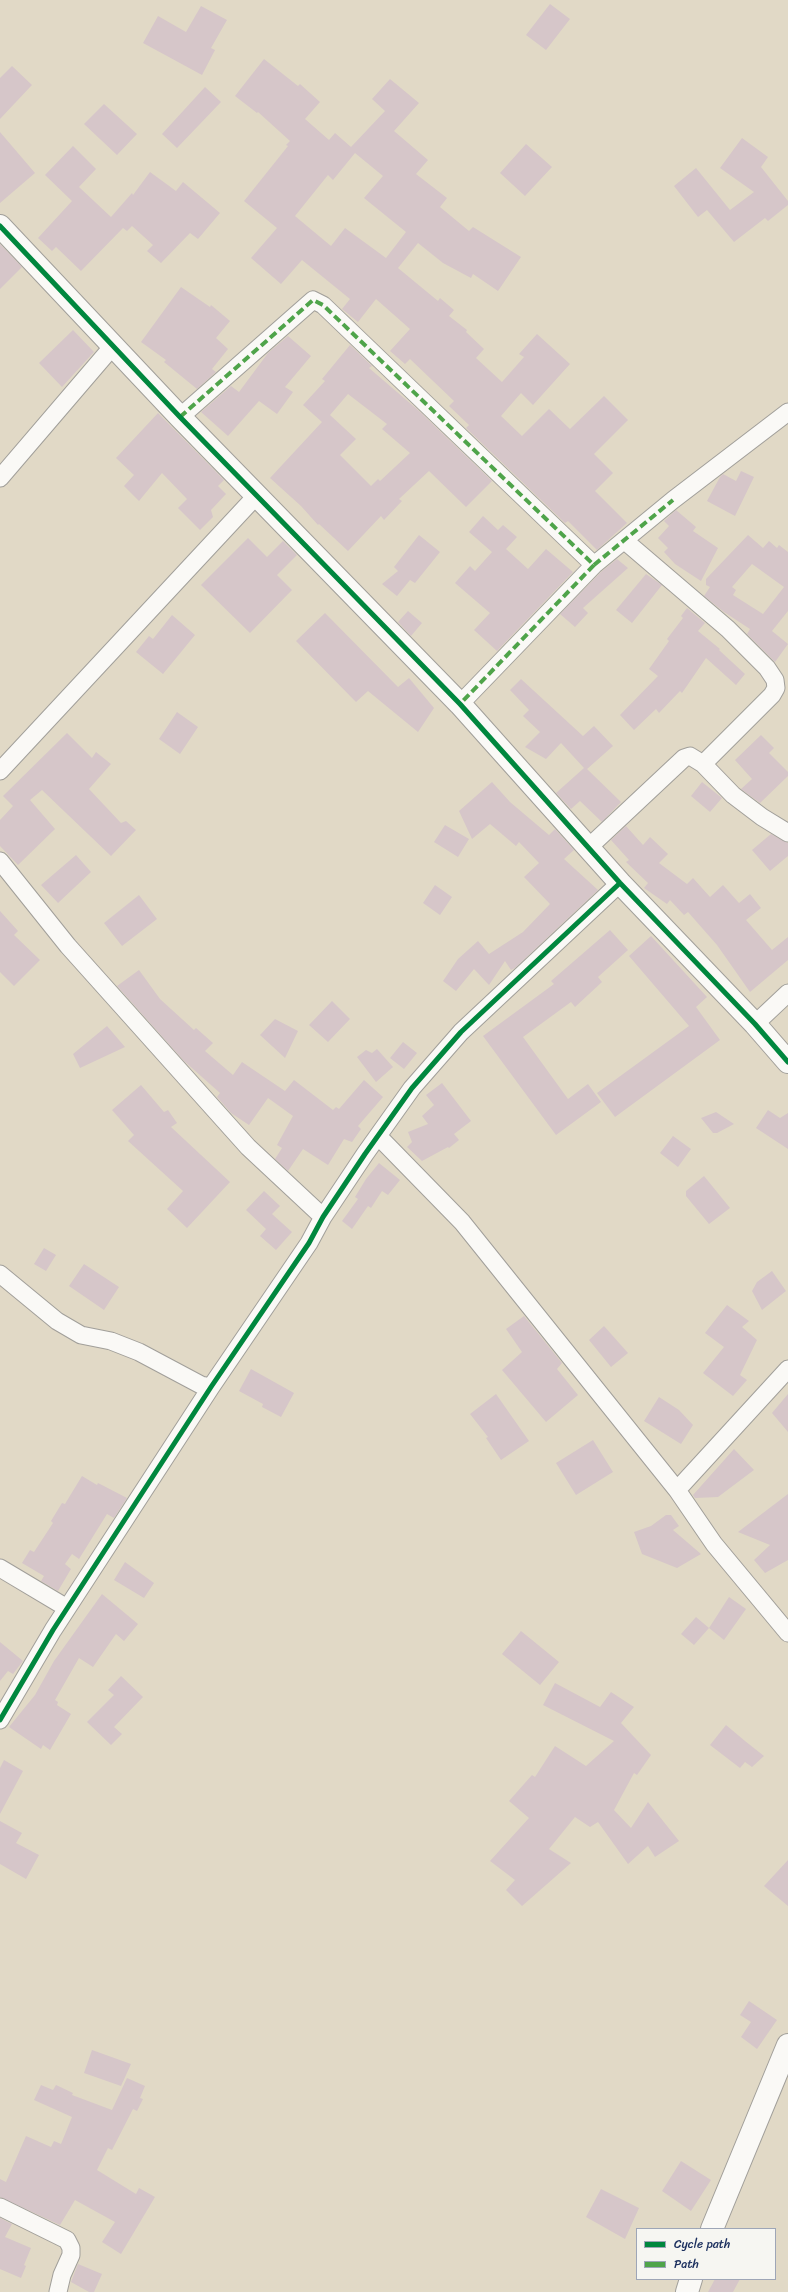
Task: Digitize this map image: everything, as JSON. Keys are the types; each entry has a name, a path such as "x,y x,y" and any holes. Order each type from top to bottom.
{"street":[{"path":"0,226 180,417 460,704 620,883 755,1024 788,1062"},
{"path":"180,417 313,300 323,305 594,565"},
{"path":"0,478 113,346"},
{"path":"460,704 594,565 673,500 788,412"},
{"path":"0,771 257,495"},
{"path":"625,541 728,629 767,668 775,680 776,688 772,695 703,764"},
{"path":"589,847 684,758 694,757 703,764 733,795 762,817 788,833"},
{"path":"0,861 68,946 248,1147 323,1217"},
{"path":"0,1720 67,1608 211,1387 309,1243 323,1217 412,1088 461,1032 620,883"},
{"path":"755,1024 788,993"},
{"path":"378,1136 462,1222 677,1490 714,1544 788,1633"},
{"path":"0,1274 57,1321 81,1335 111,1341 139,1352 200,1385 211,1387"},
{"path":"677,1490 788,1369"},
{"path":"0,1568 67,1608"},
{"path":"712,2228 788,2045"},
{"path":"0,2207 67,2240 72,2248 71,2255 62,2275 58,2292"},
{"path":"688,2292 691,2280"}],"building":[{"path":"550,4 570,19 546,50 526,35"},
{"path":"201,6 227,20 211,48 215,50 202,75 143,43 158,16 186,32"},
{"path":"264,59 298,86 300,84 320,102 305,119 329,140 335,133 351,147 385,111 372,99 390,79 419,103 394,131 428,160 416,174 447,198 440,207 469,231 473,227 521,257 498,291 473,274 471,278 443,263 418,243 398,268 438,301 440,298 454,310 449,316 467,330 466,332 484,349 476,358 502,382 524,357 519,354 537,334 570,364 533,405 521,393 501,416 522,436 549,409 570,429 604,396 628,420 594,454 613,473 595,491 627,523 597,550 568,521 565,523 466,428 469,425 449,406 454,401 410,359 405,364 390,351 410,329 376,299 358,322 342,309 350,299 302,260 281,284 251,258 277,228 244,201 288,146 286,145 290,141 258,112 257,113 235,96","holes":["355,153 383,176 364,198 406,232 386,258 345,228 331,246 295,216 328,175 333,180"]},
{"path":"12,66 32,85 0,119 0,78"},
{"path":"205,87 221,102 177,148 162,134"},
{"path":"104,104 137,134 117,155 84,124"},
{"path":"0,132 35,173 0,203"},
{"path":"742,138 768,157 761,167 788,201 788,205 768,221 765,218 734,242 707,210 698,217 674,186 696,168 730,210 754,192 720,168"},
{"path":"526,144 552,167 525,196 500,173"},
{"path":"73,146 96,169 79,187 111,217 132,193 133,195 150,172 176,191 183,182 220,213 198,239 190,233 161,263 147,251 153,245 132,226 127,231 123,228 81,271 56,247 52,251 38,238 72,201 45,175"},
{"path":"0,244 22,267 0,289"},
{"path":"181,287 210,307 211,305 230,321 216,338 228,349 212,369 216,372 197,389 164,362 166,360 141,342"},
{"path":"73,330 94,352 62,387 39,363"},
{"path":"288,336 311,356 285,387 293,392 277,414 259,401 228,436 201,412 231,386 239,392 268,353"},
{"path":"350,345 372,366 369,368 418,410 492,481 466,507 429,471 399,499 402,501 384,520 381,516 348,551 319,524 318,525 301,506 270,478 322,422 303,405 325,381 322,379","holes":["348,394 387,424 382,429 410,453 380,481 378,479 371,486 340,455 356,439 330,415"]},
{"path":"158,413 224,480 218,486 226,494 211,510 213,517 200,530 178,508 187,499 162,473 139,501 124,486 134,475 116,458"},
{"path":"741,471 754,477 735,516 707,501 723,474 736,481"},
{"path":"676,510 696,527 693,531 718,548 701,581 675,564 664,552 668,548 658,538 669,526 664,521"},
{"path":"483,516 498,530 503,525 517,537 506,549 528,569 546,549 573,572 497,651 474,630 490,613 455,583 470,566 475,571 492,552 469,532"},
{"path":"419,535 440,552 415,583 410,580 397,596 382,584 398,571 394,567"},
{"path":"748,535 763,548 769,541 777,548 779,545 788,552 788,611 772,631 788,644 775,662 747,634 750,629 724,612 704,596 710,587 706,585 706,579","holes":["752,564 784,587 763,614 733,595 736,590 732,587"]},
{"path":"248,538 267,557 283,541 297,555 277,575 292,590 250,633 201,585"},
{"path":"617,559 628,568 583,608 588,613 575,627 560,614 601,572"},
{"path":"646,574 662,585 632,623 616,610"},
{"path":"687,608 705,623 698,631 720,649 719,650 745,674 736,685 706,658 682,693 680,691 659,713 656,709 634,730 620,715 658,676 649,669 669,641 667,639 683,618 681,616"},
{"path":"408,611 422,623 411,636 398,622"},
{"path":"325,613 398,687 409,678 434,708 418,732 368,691 356,702 296,641"},
{"path":"172,615 195,635 163,674 136,652 149,636 153,639"},
{"path":"521,679 583,736 594,726 613,746 587,769 621,802 602,822 580,801 571,809 556,793 584,768 561,743 546,759 525,747 540,732 523,716 529,710 510,690"},
{"path":"177,712 198,727 180,754 159,739"},
{"path":"67,733 92,758 96,752 111,764 89,789 121,823 126,821 136,830 111,856 42,790 30,800 55,829 18,865 0,846 0,820 13,806 3,796"},
{"path":"761,735 774,748 769,753 788,772 788,776 760,803 741,789 752,779 735,760"},
{"path":"492,782 510,802 549,835 555,829 574,850 564,859 598,890 515,968 511,970 505,961 489,985 474,969 456,991 443,981 458,959 478,941 489,954 523,932 550,904 524,877 539,863 519,842 516,846 490,824 472,839 459,811"},
{"path":"702,782 722,798 710,812 691,796"},
{"path":"445,825 469,839 458,857 434,842"},
{"path":"626,826 643,845 650,837 668,854 659,863 687,884 693,878 710,897 723,885 739,903 750,894 761,908 746,920 772,950 788,937 788,960 750,992 717,945 688,912 684,915 670,900 667,904 644,888 648,883 626,862 629,860 611,840"},
{"path":"771,834 788,843 788,856 770,871 752,850"},
{"path":"76,855 91,872 58,903 41,885"},
{"path":"435,885 452,897 440,915 423,903"},
{"path":"139,895 157,919 122,946 104,923"},
{"path":"0,911 18,931 14,935 40,960 14,986 0,972"},
{"path":"610,930 628,950 598,977 602,982 575,1007 571,1002 523,1037 568,1099 588,1084 601,1102 556,1135 483,1036 554,984 551,981"},
{"path":"651,936 707,997 696,1007 720,1040 615,1117 597,1093 689,1026 629,956"},
{"path":"139,970 160,999 194,1030 196,1028 213,1043 205,1051 233,1075 242,1062 285,1091 294,1080 333,1110 336,1107 339,1109 364,1080 383,1097 358,1126 361,1129 352,1142 344,1139 328,1165 303,1149 288,1171 275,1159 282,1148 277,1145 293,1116 268,1098 249,1125 231,1113 217,1097 220,1093 184,1061 117,986"},
{"path":"332,1001 350,1019 328,1042 309,1025"},
{"path":"275,1019 298,1031 285,1058 260,1035"},
{"path":"107,1026 125,1047 80,1068 73,1054"},
{"path":"403,1042 417,1053 404,1069 390,1058"},
{"path":"377,1049 393,1067 376,1082 357,1057 366,1050 372,1053"},
{"path":"442,1083 471,1121 454,1134 459,1140 449,1148 448,1147 422,1161 407,1147 412,1142 408,1132 428,1124 422,1116 434,1105 426,1095"},
{"path":"141,1085 164,1112 168,1110 177,1123 171,1127 230,1182 187,1228 167,1209 183,1191 128,1141 134,1135 112,1110"},
{"path":"768,1110 780,1118 788,1113 788,1149 756,1128"},
{"path":"716,1112 734,1124 717,1133 713,1133 701,1118"},
{"path":"673,1136 691,1149 678,1167 660,1153"},
{"path":"379,1163 400,1180 388,1195 382,1191 371,1208 368,1206 352,1229 342,1221 358,1199 355,1197 366,1179"},
{"path":"704,1176 730,1208 709,1224 686,1196 686,1191"},
{"path":"264,1191 280,1206 272,1214 292,1232 276,1250 260,1236 266,1229 246,1210"},
{"path":"44,1248 56,1255 46,1271 34,1264"},
{"path":"84,1264 119,1287 104,1310 69,1286"},
{"path":"772,1271 786,1291 762,1310 752,1291 757,1282"},
{"path":"727,1305 749,1321 742,1327 757,1340 740,1375 747,1380 733,1396 703,1373 724,1347 705,1333"},
{"path":"524,1316 562,1363 557,1369 578,1395 546,1422 502,1370 522,1352 506,1329"},
{"path":"604,1326 628,1353 611,1367 589,1340"},
{"path":"251,1369 294,1393 281,1417 262,1407 263,1404 239,1391"},
{"path":"496,1394 529,1441 501,1460 486,1438 488,1437 470,1414"},
{"path":"788,1394 788,1432 772,1413"},
{"path":"659,1397 679,1410 693,1425 681,1444 644,1421"},
{"path":"593,1440 613,1472 576,1495 556,1463"},
{"path":"734,1449 754,1470 718,1497 695,1498 693,1495"},
{"path":"82,1476 97,1485 98,1483 127,1498 114,1518 107,1514 79,1559 72,1554 65,1564 71,1569 58,1591 41,1581 44,1576 22,1563 30,1550 34,1552 53,1523 51,1521 62,1503 65,1504"},
{"path":"788,1494 788,1560 765,1573 754,1560 770,1545 738,1532"},
{"path":"666,1515 671,1515 679,1526 673,1530 701,1554 677,1568 642,1554 634,1532 651,1526"},
{"path":"125,1562 154,1583 144,1598 114,1580"},
{"path":"102,1594 138,1624 124,1641 116,1634 93,1667 79,1658 55,1700 58,1702 57,1705 71,1714 50,1750 43,1745 41,1749 9,1727 35,1695 54,1661"},
{"path":"729,1597 746,1609 724,1640 709,1628"},
{"path":"696,1617 709,1628 694,1645 681,1634"},
{"path":"521,1631 559,1662 540,1685 502,1654"},
{"path":"0,1642 23,1661 13,1674 8,1671 0,1681"},
{"path":"121,1676 143,1697 114,1727 122,1734 111,1745 87,1722 114,1695 108,1690"},
{"path":"555,1683 600,1707 611,1692 634,1707 621,1723 651,1755 637,1775 634,1773 614,1810 631,1828 648,1802 679,1841 655,1857 648,1846 628,1864 598,1822 590,1827 575,1817 549,1849 571,1863 522,1906 506,1890 515,1880 490,1861 529,1818 509,1801 532,1775 535,1777 555,1746 586,1766 614,1741 543,1705"},
{"path":"726,1725 764,1756 752,1767 745,1762 740,1768 710,1745"},
{"path":"4,1760 23,1771 0,1814 0,1768"},
{"path":"0,1821 22,1833 16,1843 39,1855 26,1879 0,1864"},
{"path":"788,1860 788,1906 764,1886"},
{"path":"749,2001 777,2020 757,2049 741,2037 751,2022 740,2015"},
{"path":"92,2050 131,2064 121,2086 84,2073"},
{"path":"127,2078 145,2086 140,2098 143,2099 137,2111 133,2109 112,2150 108,2148 97,2170 136,2194 139,2188 155,2197 121,2254 102,2242 115,2222 75,2200 60,2225 0,2197 0,2179 6,2182 26,2136 51,2147 54,2141 61,2144 72,2117 34,2100 41,2085 53,2090 56,2085 73,2093 72,2095 112,2110"},
{"path":"681,2161 711,2180 691,2211 662,2191"},
{"path":"601,2189 639,2208 625,2239 586,2217"},
{"path":"0,2218 12,2224 5,2237 31,2248 24,2265 26,2266 21,2278 0,2269"},
{"path":"78,2264 102,2274 94,2292 89,2292 71,2282"},
{"path":"714,2280 739,2280 733,2292 708,2292"}],"marked path":[{"path":"180,417 313,300 323,305 594,565 460,704"},
{"path":"594,565 673,500"}],"cycle path":[{"path":"0,226 180,417 460,704 620,883 755,1024 788,1062"},
{"path":"0,1720 53,1630 211,1387 309,1243 323,1217 365,1154 412,1088 461,1032 620,883"}]}
